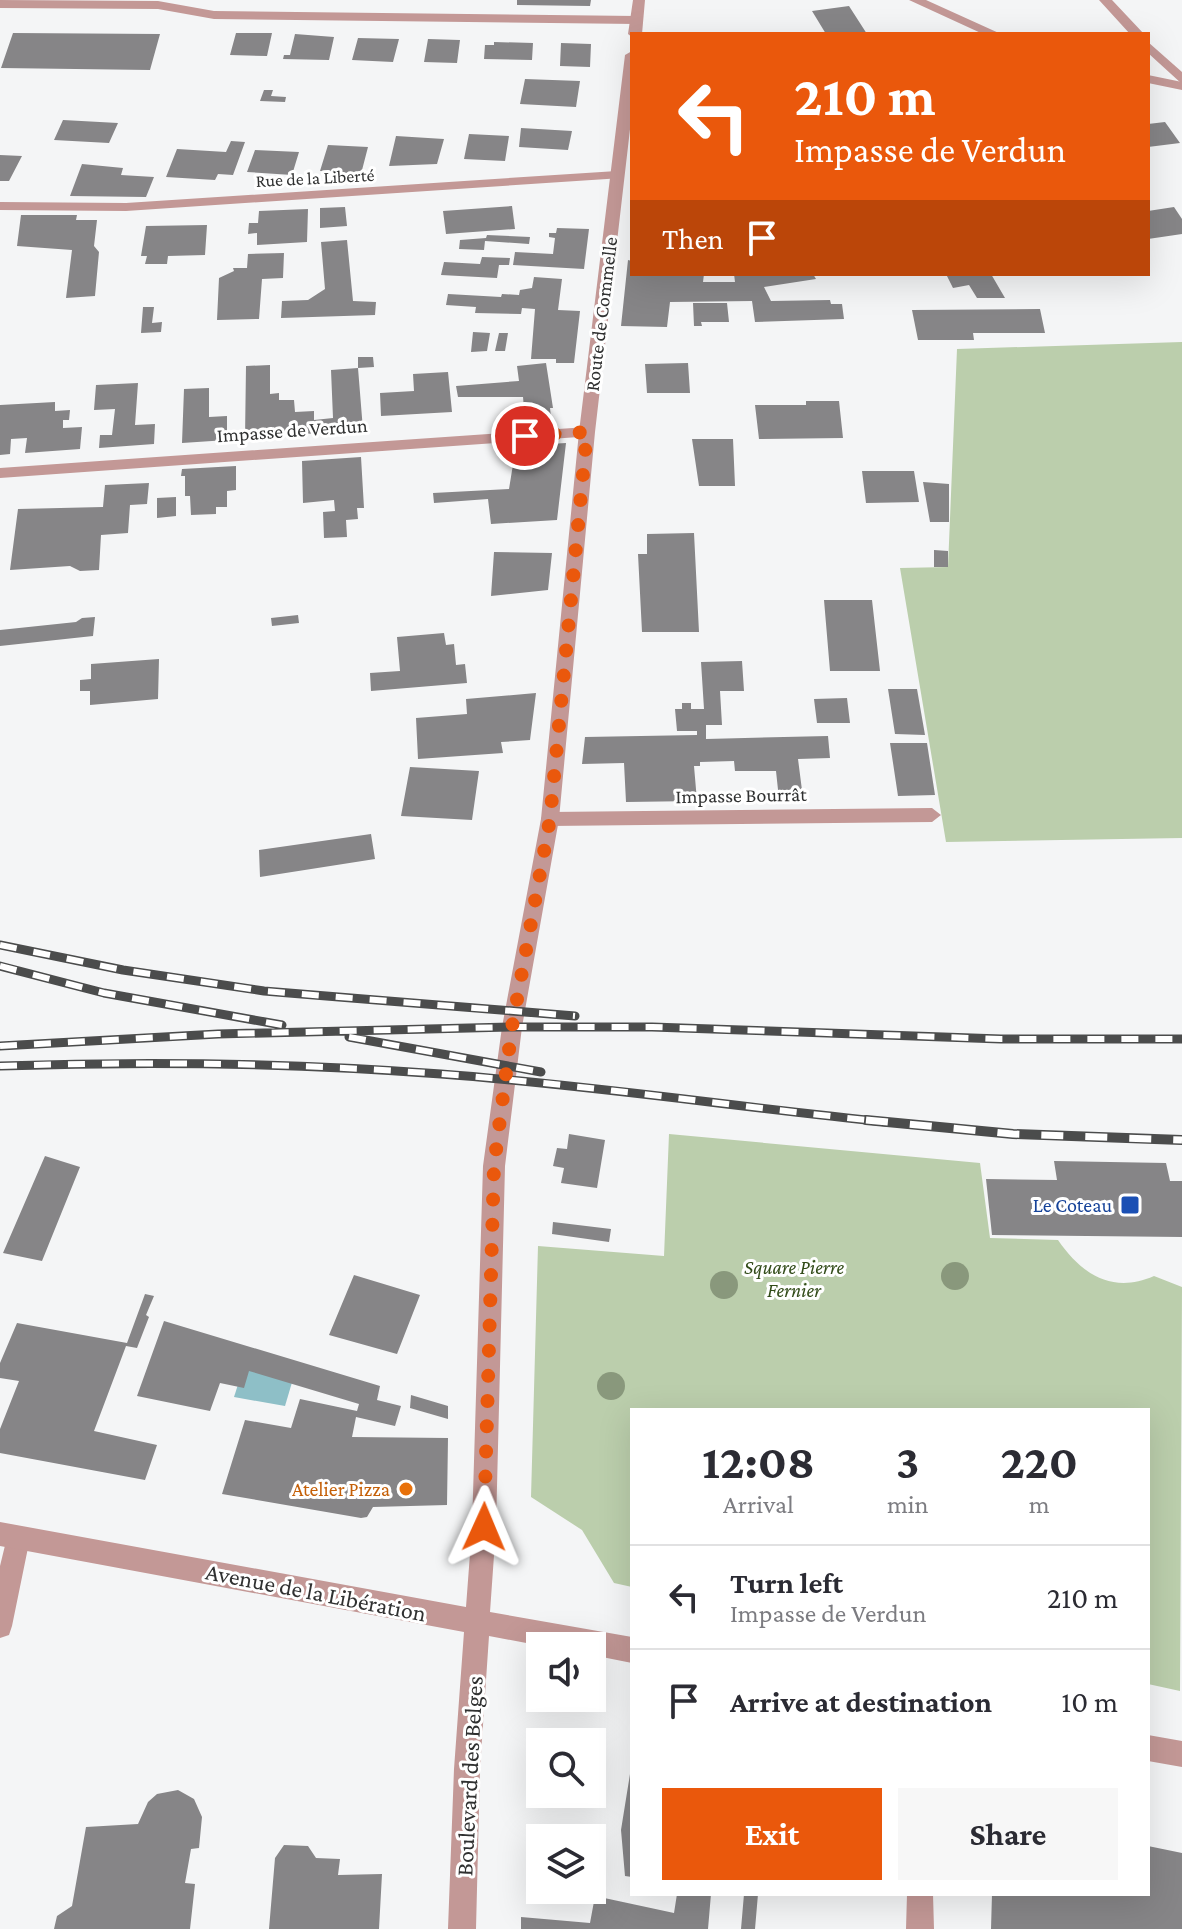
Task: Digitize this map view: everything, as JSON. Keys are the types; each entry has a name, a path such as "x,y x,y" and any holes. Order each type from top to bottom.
{"street":[{"path":"0,4 158,5 214,15 636,27 639,0"},
{"path":"915,0 989,32"},
{"path":"1105,0 1135,32"},
{"path":"1150,48 1182,85"},
{"path":"1150,79 1182,85"},
{"name":"Route de Commelle","path":"479,1623 494,1166 509,1040 550,819 587,432 624,174 630,85"},
{"path":"1150,95 1182,85"},
{"name":"Rue de la Liberté","path":"0,206 126,207 624,174"},
{"name":"Impasse de Verdun","path":"0,473 587,432"},
{"name":"Impasse Bourrât","path":"550,819 932,815"},
{"path":"0,1626 9,1536"},
{"name":"Avenue de la Libération","path":"9,1536 630,1650"},
{"name":"Boulevard des Belges","path":"462,1929 467,1769 479,1623"},
{"path":"1150,1748 1182,1754"},
{"path":"920,1896 920,1929"}],"green space":[{"path":"1182,342 1182,838 946,842 900,568 948,567 957,349"},
{"name":"Square Pierre Fernier","path":"669,1134 980,1163 990,1238 1058,1240 1077,1263 1100,1278 1125,1283 1154,1276 1182,1287 1180,1691 1150,1684 1150,1408 630,1408 630,1587 614,1583 582,1530 531,1497 538,1246 664,1256"}],"water":[{"path":"243,1369 293,1379 285,1406 234,1397"}],"building":[{"path":"517,0 591,0 590,6 517,5"},
{"path":"849,6 866,32 825,32 812,11"},
{"path":"13,33 160,34 150,70 1,68"},
{"path":"236,33 272,33 267,56 230,55"},
{"path":"295,34 334,37 329,60 283,59 284,55 290,55"},
{"path":"358,38 399,39 393,62 352,60"},
{"path":"428,39 460,40 457,63 424,62"},
{"path":"494,42 533,43 532,60 484,59 485,45 494,45"},
{"path":"561,43 591,44 590,67 560,66"},
{"path":"525,79 580,81 576,107 520,104"},
{"path":"264,90 273,90 271,96 286,97 285,102 260,101"},
{"path":"63,120 118,123 109,143 54,140"},
{"path":"1165,122 1180,143 1150,147 1150,124"},
{"path":"521,128 572,131 568,150 519,147"},
{"path":"469,134 509,136 505,161 464,159"},
{"path":"396,136 444,139 437,164 389,166"},
{"path":"231,141 245,142 233,175 218,174 215,180 166,177 177,149 226,152"},
{"path":"328,145 368,147 361,174 320,171"},
{"path":"255,150 299,152 292,175 247,172"},
{"path":"0,155 22,156 9,181 0,181"},
{"path":"82,164 123,168 121,175 154,177 146,197 70,196"},
{"path":"512,206 515,229 446,234 443,211"},
{"path":"345,207 347,226 320,228 320,208"},
{"path":"1174,207 1182,219 1182,234 1150,239 1150,211"},
{"path":"308,209 307,242 257,245 257,233 248,234 249,223 258,223 259,211"},
{"path":"21,215 77,215 76,220 97,220 94,246 99,252 95,296 66,298 72,250 17,246"},
{"path":"207,225 205,255 168,256 167,264 145,264 147,256 141,256 146,226"},
{"path":"557,228 589,229 584,269 513,265 515,252 553,254 555,238 549,237 549,233 556,233"},
{"path":"487,235 530,237 529,244 485,241 484,250 459,249 460,240 486,238"},
{"path":"347,240 353,301 376,302 375,315 281,318 282,301 308,300 325,289 321,242"},
{"path":"284,253 283,278 262,279 259,319 217,320 219,278 234,271 233,268 247,268 248,254"},
{"path":"482,257 510,258 509,265 499,265 497,278 441,275 444,262 480,264"},
{"path":"628,260 630,276 704,276 703,282 735,282 734,276 814,276 816,279 764,287 771,301 830,300 831,304 842,304 844,319 755,322 752,301 670,302 667,327 621,326"},
{"path":"947,276 992,276 1005,298 977,298 969,285 953,288"},
{"path":"534,277 562,279 558,310 580,311 574,363 531,359 535,309 522,308 521,314 475,313 476,307 446,305 448,294 519,295 520,290 532,288"},
{"path":"693,303 727,303 729,322 701,322 702,326 694,326"},
{"path":"143,307 154,307 152,323 162,322 161,332 141,333"},
{"path":"1040,309 1045,333 973,333 974,340 918,340 912,310"},
{"path":"473,332 490,333 487,351 471,352"},
{"path":"499,333 508,333 505,351 495,351"},
{"path":"358,357 373,357 374,367 358,368"},
{"path":"546,363 553,408 550,408 551,417 525,419 523,397 458,397 456,386 519,381 517,366"},
{"path":"688,363 690,393 647,393 645,364"},
{"path":"270,365 270,394 279,393 279,400 294,400 295,412 314,411 314,420 333,418 331,370 358,368 363,430 245,438 246,366"},
{"path":"448,372 452,412 381,416 380,393 414,391 413,374"},
{"path":"138,383 135,425 155,424 154,444 99,448 100,435 112,435 115,409 94,410 96,385"},
{"path":"209,388 209,417 227,416 227,440 182,443 184,389"},
{"path":"806,401 839,401 843,438 759,439 755,405 806,405"},
{"path":"55,402 55,411 70,410 69,420 63,420 63,428 82,427 80,449 25,453 27,438 11,439 10,454 0,455 0,405"},
{"path":"692,439 733,439 735,486 699,486"},
{"path":"566,443 557,520 491,524 488,499 434,503 433,493 509,489 516,446"},
{"path":"361,457 364,508 357,508 358,519 346,520 347,537 324,538 323,512 335,511 334,500 303,503 302,461"},
{"path":"236,466 236,490 227,491 227,507 216,507 216,514 191,515 190,496 185,496 182,469"},
{"path":"862,471 914,471 919,502 866,503"},
{"path":"923,482 949,484 949,522 930,522"},
{"path":"149,483 147,504 130,505 128,533 101,535 99,570 80,571 70,566 10,570 18,509 103,507 105,485"},
{"path":"176,497 176,516 157,518 157,498"},
{"path":"694,533 699,632 642,632 638,554 647,554 647,534"},
{"path":"934,550 948,551 948,567 934,567"},
{"path":"494,552 552,553 548,590 491,596"},
{"path":"824,600 872,600 880,671 830,671"},
{"path":"298,615 299,623 272,626 271,618"},
{"path":"95,617 93,636 0,646 0,630"},
{"path":"444,633 446,645 454,644 456,665 465,664 467,683 371,691 370,673 400,671 397,637"},
{"path":"159,659 158,699 90,705 90,691 80,691 80,680 91,679 91,664"},
{"path":"742,661 744,691 720,691 722,725 706,725 706,739 828,736 830,758 798,759 803,798 779,799 776,771 735,771 734,761 700,762 700,766 694,766 697,801 626,802 624,763 582,764 585,737 697,735 697,731 677,731 675,709 682,709 682,703 691,703 691,709 704,709 701,662"},
{"path":"888,689 917,689 925,735 895,734"},
{"path":"536,693 530,740 501,742 503,753 418,759 416,718 467,714 466,699"},
{"path":"847,698 850,723 817,723 814,699"},
{"path":"890,743 927,743 935,795 898,796"},
{"path":"410,767 479,771 472,820 401,816"},
{"path":"371,834 375,859 260,877 259,850"},
{"path":"569,1134 605,1140 597,1188 561,1183 564,1168 553,1166 557,1148 567,1149"},
{"path":"45,1156 80,1167 42,1261 3,1253"},
{"path":"1054,1161 1166,1163 1170,1181 1182,1181 1182,1237 992,1235 986,1179 1057,1180"},
{"path":"553,1222 611,1229 609,1242 552,1234"},
{"path":"354,1275 420,1295 397,1354 329,1335"},
{"path":"145,1294 154,1296 146,1315 149,1317 137,1348 126,1346 94,1431 157,1445 145,1480 0,1453 0,1429 19,1381 0,1378 0,1363 17,1323 127,1343"},
{"path":"164,1321 380,1386 377,1400 401,1406 395,1426 356,1417 352,1437 448,1438 447,1505 373,1507 367,1517 361,1518 222,1494 245,1420 291,1428 300,1399 357,1411 359,1404 249,1371 244,1388 220,1383 210,1411 137,1396"},
{"path":"411,1395 448,1406 448,1419 410,1408"},
{"path":"630,1774 630,1877 625,1876 621,1830"},
{"path":"178,1790 194,1799 202,1817 199,1848 191,1849 185,1883 195,1884 190,1929 54,1929 57,1916 72,1906 86,1827 138,1824 148,1802 157,1794"},
{"path":"284,1845 308,1846 316,1858 340,1859 338,1875 382,1874 379,1929 269,1929 275,1858"},
{"path":"1150,1846 1182,1853 1182,1929 991,1929 992,1896 1150,1896"},
{"path":"677,1896 711,1896 708,1929 521,1929 521,1917 590,1923 594,1904 606,1904 606,1898 674,1913"},
{"path":"744,1896 758,1896 755,1929 741,1929"}],"railway":[{"path":"0,945 123,970 264,991 575,1016"},
{"path":"0,966 104,993 282,1025"},
{"path":"0,1046 218,1034 512,1027 652,1027 1001,1039 1182,1039"},
{"path":"349,1037 541,1072"},
{"path":"0,1066 220,1064 386,1070 552,1084 881,1121"},
{"path":"866,1120 881,1121"},
{"path":"881,1121 1013,1134 1182,1140"},
{"path":"881,1121 886,1122"}],"place":[{"name":"Le Coteau","path":"1130,1205"},
{"name":"Atelier Pizza","path":"406,1489"}],"route":[{"path":"484,1527 494,1166 505,1067 550,819 587,432 525,436"}]}
